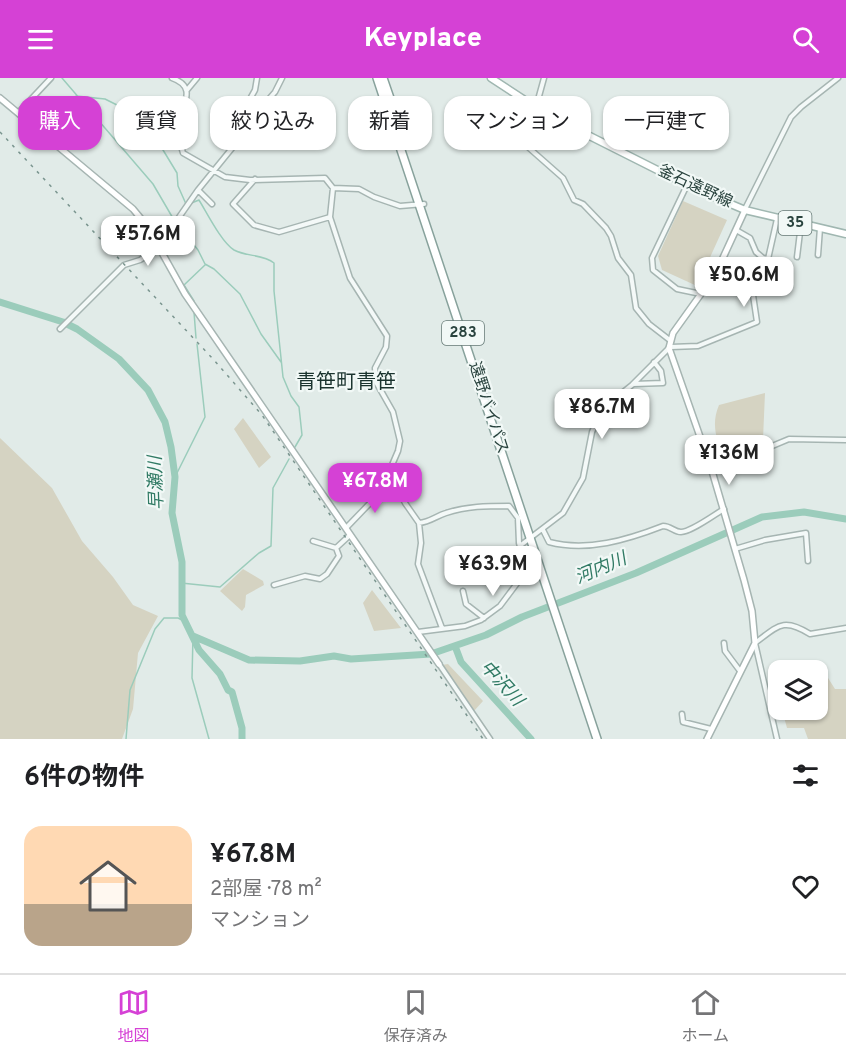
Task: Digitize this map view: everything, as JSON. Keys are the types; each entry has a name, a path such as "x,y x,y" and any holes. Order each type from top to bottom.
{"highway":[{"name":"遠野バイパス","path":"377,78 422,204"},
{"name":"遠野バイパス","path":"383,78 597,739"},
{"name":"遠野バイパス","path":"569,648 602,739"}],"main road":[{"name":"釜石遠野線","path":"491,78 518,96"},
{"name":"釜石遠野線","path":"591,136 688,185 744,210 846,234"}],"street":[{"path":"34,96 51,78"},
{"path":"172,78 182,82 187,90"},
{"path":"197,78 187,90 186,104 180,123 180,145 183,153 225,177 255,180 325,178 333,188 330,217 350,278 387,336 386,347 375,368 376,382 393,412 400,441 392,465 392,477 419,523 421,543 418,564 442,628"},
{"path":"252,96 257,78"},
{"path":"272,96 282,78"},
{"path":"541,96 544,78"},
{"path":"521,544 543,530 563,513 583,478 592,432 598,416 609,402 633,384 670,345 673,333 716,273 744,210 791,117 838,78"},
{"path":"0,98 18,111"},
{"path":"60,150 133,209 147,226 185,294 490,739"},
{"path":"60,329 124,265 140,260 160,247 190,201 230,150"},
{"path":"531,150 563,178 574,200 583,204 606,228 618,258 631,275 636,308 670,345 712,471 749,600 755,643 777,739"},
{"path":"255,180 233,204 254,225 279,232 330,217"},
{"path":"688,185 652,258 653,270 676,289 702,294"},
{"path":"333,188 359,189 374,198 400,207 422,204"},
{"path":"198,190 212,204"},
{"path":"670,345 698,346 757,322 750,275 761,273 777,219"},
{"path":"797,257 801,224"},
{"path":"818,255 820,228"},
{"path":"736,230 750,238 756,252 765,259"},
{"path":"633,384 663,383 661,372 654,362"},
{"path":"712,471 789,439 846,440"},
{"path":"346,529 373,500 397,489"},
{"path":"418,632 465,626 484,618 500,606 525,571 518,518 509,506 474,506 446,513 429,523 419,523"},
{"path":"543,530 549,542 564,546 607,544 663,526 669,526 677,532 687,531 724,511"},
{"path":"734,549 765,540 806,533 808,561"},
{"path":"336,548 350,535"},
{"path":"313,541 336,548"},
{"path":"274,585 305,576 320,579 327,574 339,556 336,548"},
{"path":"463,591 466,604 484,618"},
{"path":"707,739 755,643 783,624 793,624 810,634 846,628"},
{"path":"724,643 725,651 740,671"},
{"path":"682,714 682,722 711,729"}],"shaded area":[{"path":"683,201 727,220 697,286 662,270 658,256"},
{"path":"765,393 763,439 724,457 716,431 715,419 719,405"},
{"path":"243,418 271,457 259,468 234,429"},
{"path":"0,438 52,488 82,541 113,577 133,605 158,616 138,653 133,709 122,739 0,739"},
{"path":"243,569 263,581 264,585 246,595 245,607 242,611 220,591"},
{"path":"372,590 401,628 374,631 363,603"},
{"path":"448,664 483,701 474,711 442,665"},
{"path":"828,678 835,689 846,689 846,739 808,739 804,728 787,728 785,720 828,720"}],"waterway":[{"path":"62,78 153,184 174,220 198,250 205,264 214,269 240,294 261,334 281,362"},
{"path":"102,99 121,107 141,122 160,145 177,173 178,186 186,204"},
{"path":"189,204 199,200 220,235 234,250 265,258 274,263 274,291 283,377 291,396 299,407 302,435 295,447"},
{"path":"194,301 184,285 205,265"},
{"name":"早瀬川","path":"0,302 63,322 77,329 119,359 148,390 165,422 171,447 175,477 172,513 182,562 182,615 199,650 220,674 228,690 232,692 242,728 242,739"},
{"path":"194,312 196,338"},
{"path":"175,477 205,417 197,344"},
{"path":"181,583 220,587 259,553 271,546 273,488 289,459"},
{"name":"河内川","path":"193,636 249,660 300,661 334,656 351,659 431,654 486,635 522,617 636,573 762,517 804,512 846,519"},
{"path":"126,739 130,690 155,629 164,618 178,618 184,621"},
{"path":"193,636 192,678 209,739"},
{"name":"中沢川","path":"455,646 461,662 531,739"}],"railway":[{"path":"0,132 213,359 262,415 483,739"}],"district":[{"name":"青笹町青笹","path":"346,383"}]}
